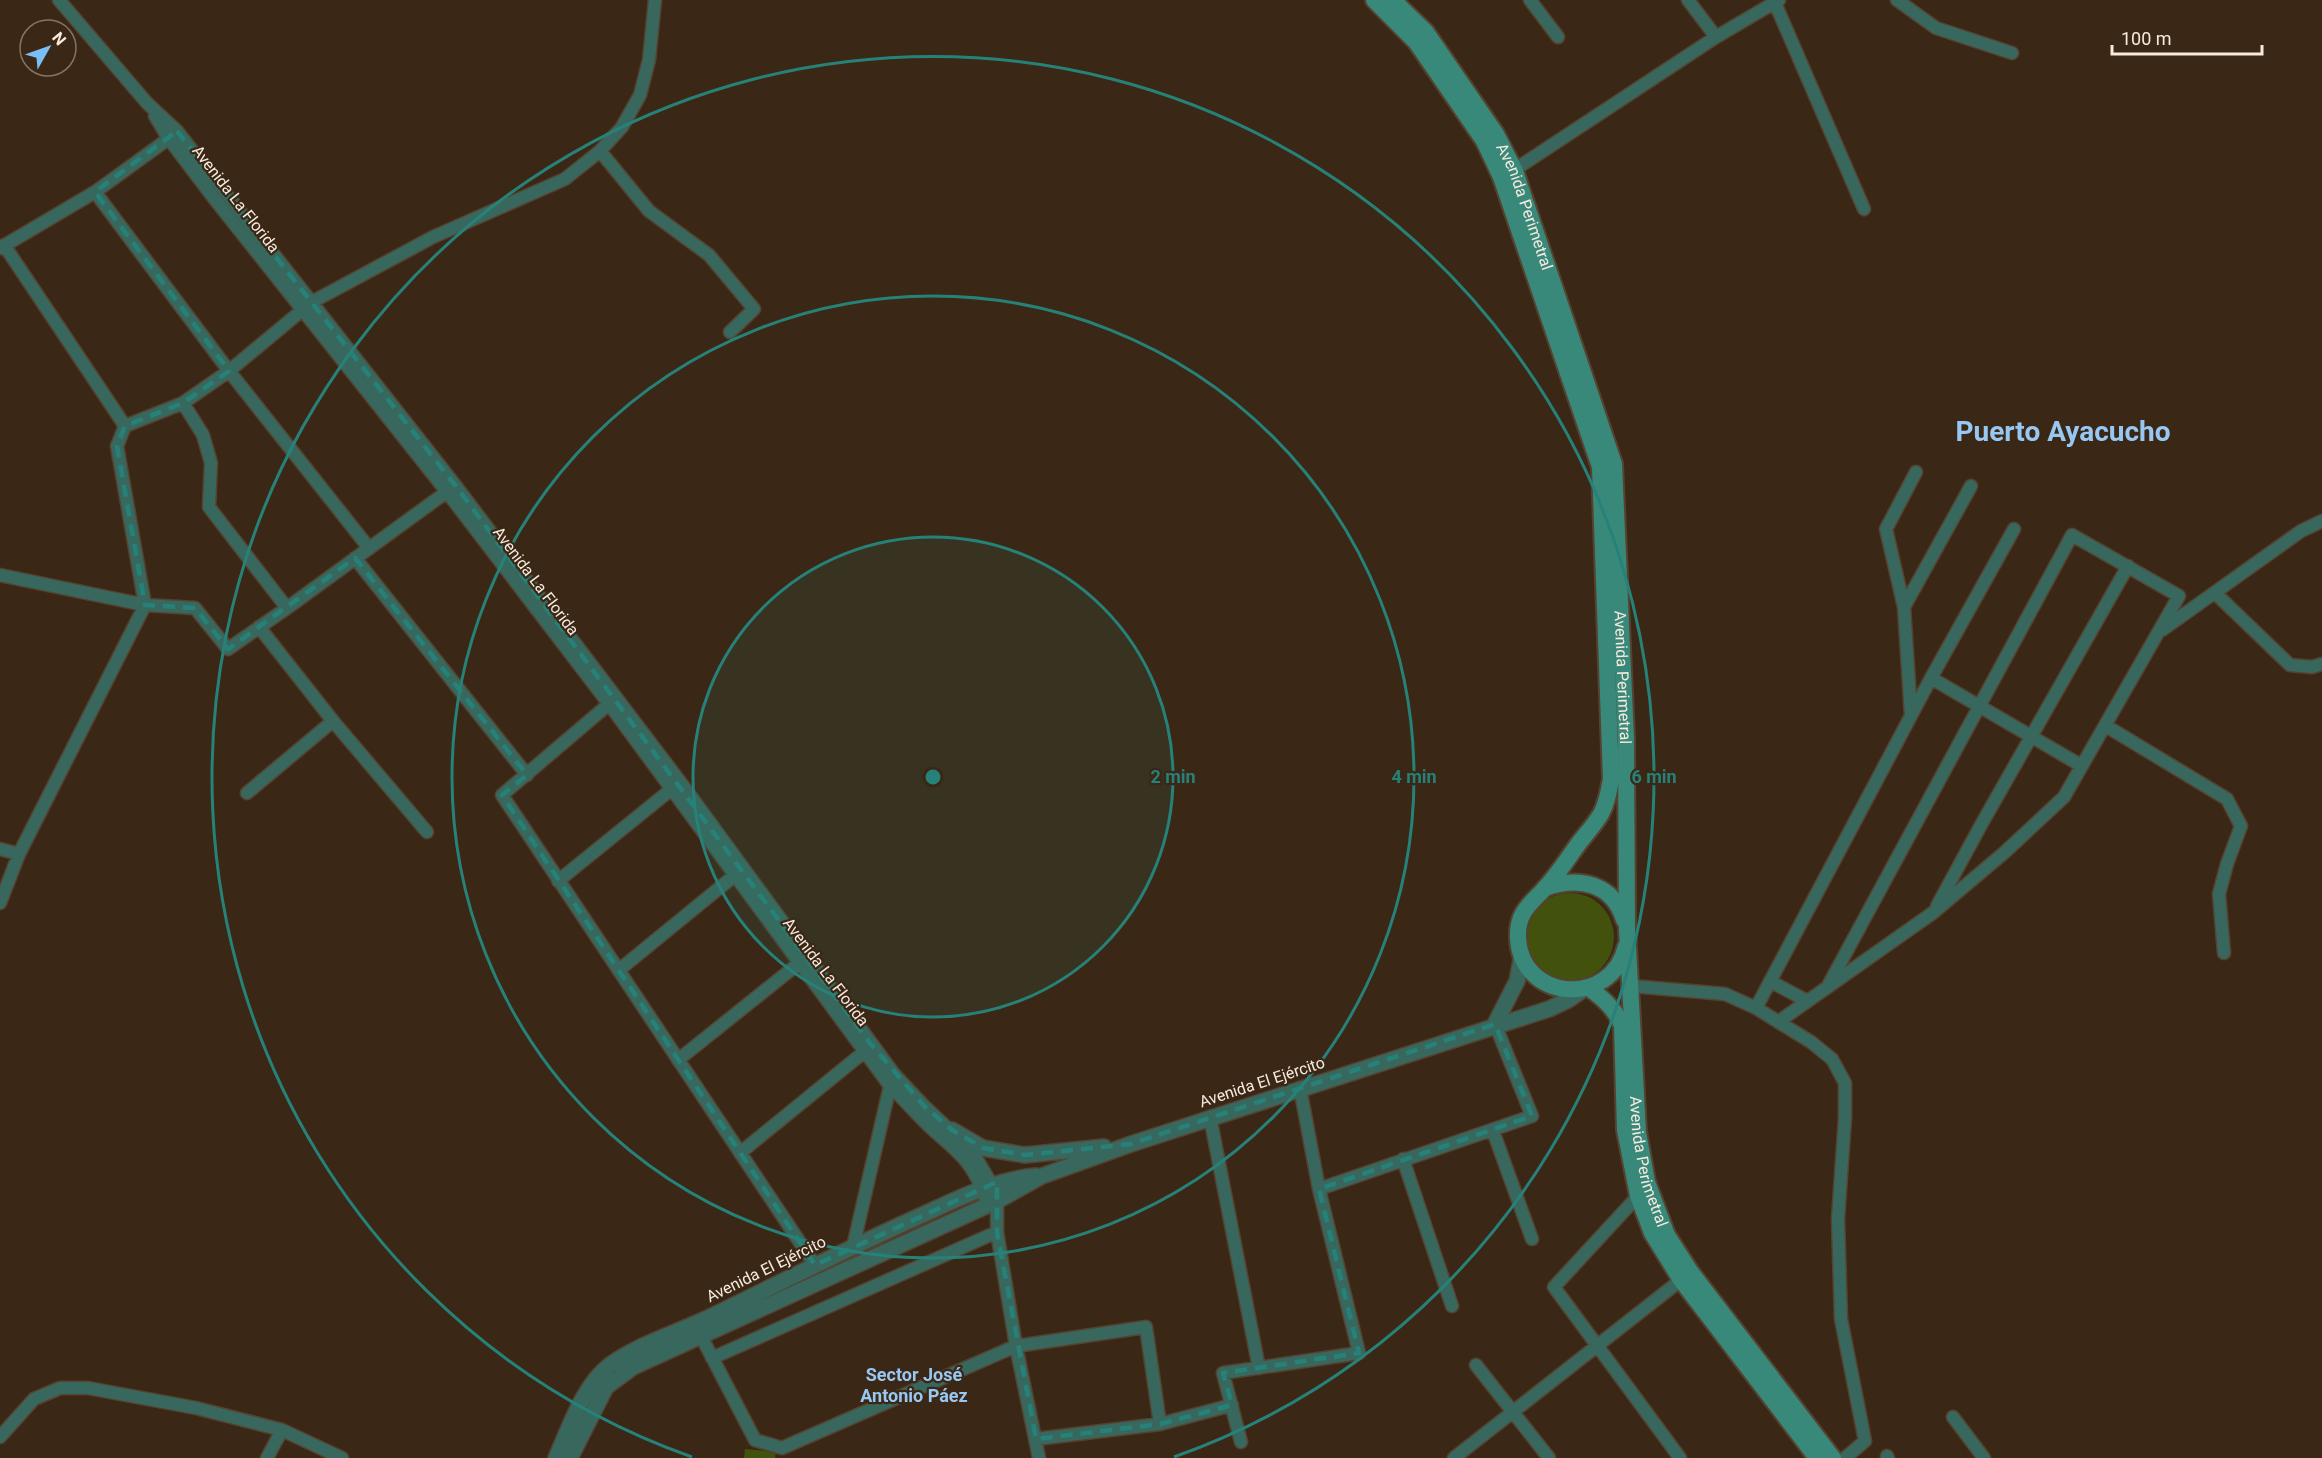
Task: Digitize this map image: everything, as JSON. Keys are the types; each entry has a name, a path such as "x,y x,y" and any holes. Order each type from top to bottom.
{"main road":[{"name":"Avenida Perimetral","path":"1374,0 1416,42 1508,174 1614,464 1626,739 1627,928 1638,1132 1647,1182 1667,1235 1690,1271 1833,1458"},
{"name":"Avenida Perimetral","path":"1393,0 1426,32 1496,134 1600,467 1611,779 1601,814 1545,888"},
{"path":"1562,882 1580,882 1597,887 1611,897 1622,912 1627,928 1626,948 1619,965 1606,980 1587,989 1565,990 1547,984 1532,972 1522,956 1518,936 1521,917 1531,901 1545,888 1562,882"},
{"name":"Avenida Perimetral","path":"1587,989 1607,1001 1622,1025 1625,1130 1638,1196 1652,1233 1681,1280 1817,1458"}],"street":[{"name":"Avenida La Florida","path":"59,0 173,135 451,489 672,788 798,964 890,1086 927,1124 961,1154 987,1186"},
{"path":"0,903 20,854 145,605 117,446 125,426 183,403 229,371 308,306 433,237 565,179 600,151 622,128 640,95 649,60 654,0"},
{"path":"1530,0 1558,37"},
{"path":"1688,0 1716,37"},
{"path":"1897,0 1936,28 2012,53"},
{"path":"1508,174 1716,37 1777,1 1864,209"},
{"path":"125,426 2,246 95,192 173,135"},
{"path":"600,151 649,211 709,255 754,309 730,332"},
{"path":"95,192 229,371 369,548"},
{"path":"183,403 203,435 211,463 209,507 287,608"},
{"path":"1911,716 1904,607 1886,529 1916,472"},
{"path":"1904,607 1971,486"},
{"path":"0,575 145,605 195,608 228,649 451,489 681,783 870,1043 924,1106 952,1130 972,1152 992,1203 1038,1458"},
{"path":"2160,632 2301,531 2322,521"},
{"path":"1756,1008 1931,678 2014,529"},
{"path":"1779,1022 1829,984 1934,912 2005,852 2064,797 2179,596 2072,535 1829,984"},
{"path":"356,558 527,775"},
{"path":"1934,912 2128,567"},
{"path":"2215,593 2290,665 2312,668 2322,664"},
{"path":"259,627 333,721 427,832"},
{"path":"1931,678 2082,766"},
{"path":"609,704 502,795 815,1264"},
{"path":"247,793 333,721"},
{"path":"2106,726 2227,799 2235,811 2241,826 2219,894 2224,953"},
{"path":"558,880 672,788"},
{"path":"0,849 20,854"},
{"path":"619,970 735,876"},
{"path":"1319,1189 1532,1116 1495,1024 1517,981 1522,956"},
{"path":"678,1060 798,964"},
{"path":"1770,981 1807,1001"},
{"path":"1631,986 1725,994 1756,1008 1811,1042 1832,1059 1845,1083 1838,1219 1841,1319 1865,1441 1845,1458"},
{"name":"Avenida El Ejército","path":"570,1458 606,1387 633,1367 992,1203 1042,1176 1210,1117 1495,1024 1549,1009 1587,989"},
{"path":"740,1153 864,1052"},
{"path":"853,1246 890,1086"},
{"path":"1241,1442 1223,1373 1359,1353 1319,1189 1300,1088"},
{"path":"1210,1117 1260,1368"},
{"path":"952,1130 983,1148 1024,1155 1131,1144"},
{"path":"1493,1131 1532,1239"},
{"path":"1403,1159 1452,1306"},
{"name":"Avenida El Ejército","path":"556,1458 588,1392 597,1378 610,1365 636,1350 696,1324 815,1264 987,1186 1013,1178 1042,1176"},
{"path":"1638,1196 1554,1287 1680,1458"},
{"path":"712,1358 997,1232"},
{"path":"1454,1458 1681,1280"},
{"path":"701,1336 755,1440 784,1453 1016,1346 1146,1327 1160,1424"},
{"path":"1476,1365 1550,1458"},
{"path":"0,1437 34,1399 60,1388 88,1388 196,1408 282,1430 342,1458"},
{"path":"1036,1439 1160,1424 1232,1405"},
{"path":"1953,1417 1984,1458"},
{"path":"267,1458 282,1430"}],"highlighted area":[{"path":"177,131 455,485 870,1043 924,1106 952,1130 983,1148 1025,1155 1131,1144 1495,1024 1532,1116 1319,1189 1359,1353 1223,1373 1232,1405 1160,1424 1036,1439 997,1232 997,1182 815,1265 502,795 527,775 355,558 228,649 195,608 145,605 117,446 125,426 183,403 229,371 95,192"}],"green space":[{"path":"1570,893 1587,896 1601,906 1611,920 1614,937 1611,954 1601,968 1587,978 1570,981 1553,978 1539,968 1529,954 1526,937 1529,920 1539,906 1553,896"},
{"path":"745,1449 776,1452 775,1458 744,1458"}],"district":[{"name":"Puerto Ayacucho","path":"2063,431"},
{"name":"Sector José Antonio Páez","path":"914,1384"}]}
